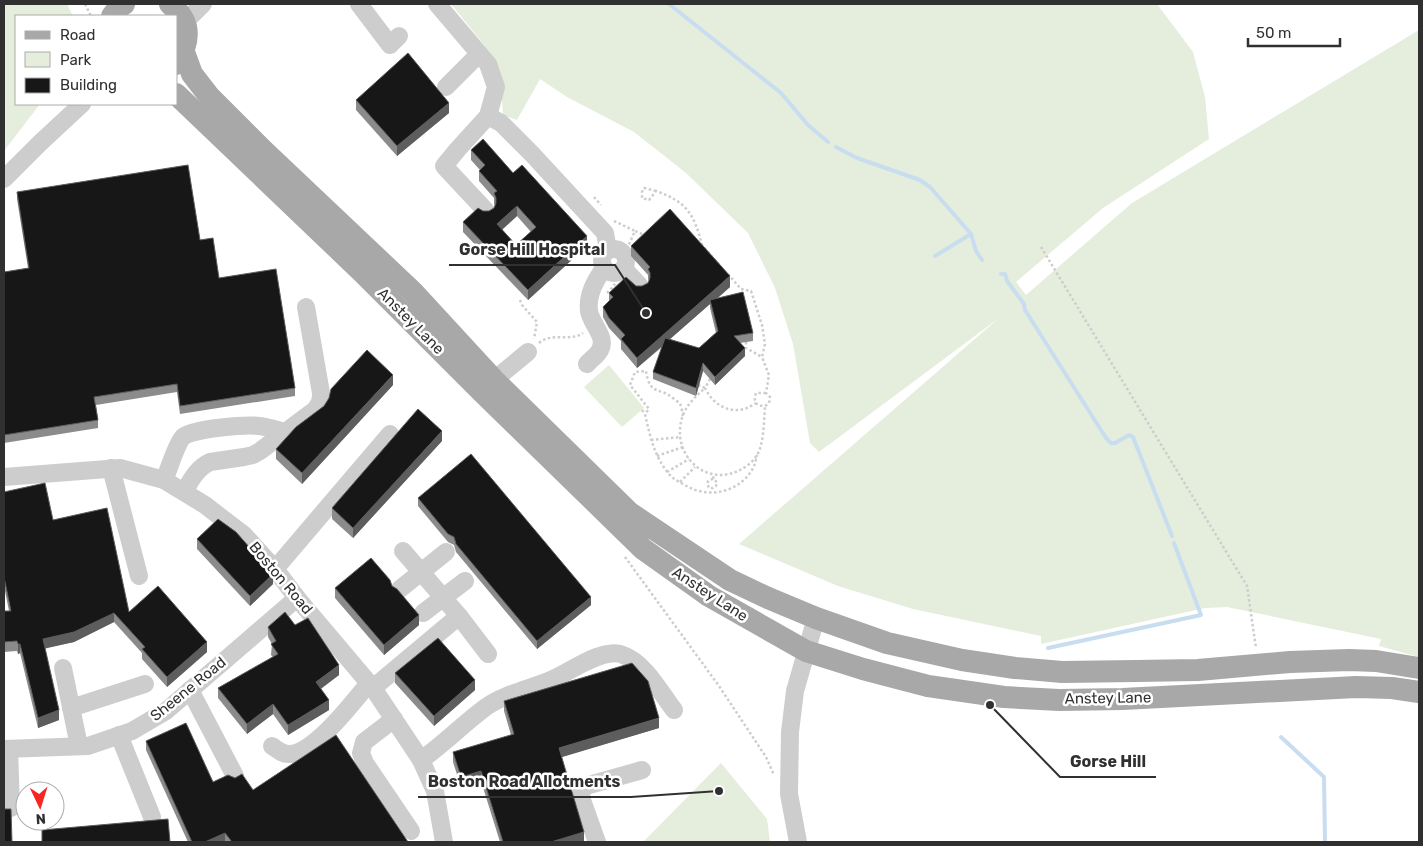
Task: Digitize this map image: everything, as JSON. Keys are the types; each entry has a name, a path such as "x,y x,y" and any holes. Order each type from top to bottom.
{"main road":[{"path":"113,15 124,4"},
{"path":"179,10 187,32 187,42 180,58"},
{"name":"Anstey Lane","path":"180,58 209,96 413,292 494,380 630,513 730,580 816,618 887,643 962,660 1015,668 1062,672 1136,672 1349,660 1376,661 1419,668"},
{"name":"Anstey Lane","path":"178,96 356,266 483,394 643,549 709,596 806,651 863,669 928,686 1004,697 1059,700 1123,699 1356,687 1392,688 1419,692"}],"street":[{"path":"179,10 202,4"},
{"path":"360,4 390,45 400,36"},
{"path":"436,4 488,64 496,87 488,116 444,166 486,211"},
{"path":"446,87 480,54"},
{"path":"4,179 81,105"},
{"path":"488,116 500,122 605,233 618,257 640,286"},
{"path":"587,364 602,348 601,334 591,319 589,310 591,290 604,268 610,273 618,273 618,257"},
{"path":"184,492 196,472 204,464 253,455 315,410 321,401 306,307"},
{"path":"494,380 528,352"},
{"path":"164,480 180,440 190,433 250,425 285,432"},
{"path":"275,569 390,434"},
{"path":"111,468 139,576"},
{"name":"Boston Road","path":"4,477 120,468 164,480 204,505 244,535 275,569 371,686 421,760 435,791 444,842"},
{"path":"403,551 444,597 488,654"},
{"path":"400,589 446,552"},
{"path":"423,613 465,581"},
{"name":"Sheene Road","path":"6,749 88,746 132,731 166,711 297,598"},
{"path":"272,746 281,752 291,754 307,748 319,739 371,686 459,616"},
{"path":"798,842 789,794 790,732 795,691 816,618"},
{"path":"421,760 437,749 486,707 500,699 552,680 594,658 608,654 626,656 636,662 647,673 674,710"},
{"path":"63,668 79,746"},
{"path":"71,708 145,684"},
{"path":"190,690 235,776"},
{"path":"394,719 364,742 361,753 365,763 411,831"},
{"path":"119,735 152,817"},
{"path":"4,808 11,808 6,749"},
{"path":"597,842 582,800 581,793 583,788 642,770"}],"path":[{"path":"656,191 649,200 642,198 644,188 656,191 670,196 689,211 696,224 702,245"},
{"path":"594,197 606,212"},
{"path":"612,220 644,235 651,232"},
{"path":"618,257 626,251 635,231"},
{"path":"696,239 741,290 751,291 762,325 765,344 762,357 769,375 766,393 770,398 769,403 765,406 759,406 756,403 756,393 766,393"},
{"path":"1041,247 1247,586 1259,664"},
{"path":"520,300 537,322 532,345 528,352"},
{"path":"742,352 746,348 746,342"},
{"path":"746,348 762,357"},
{"path":"645,414 649,409 630,386 635,372 646,371 647,380 652,388 668,393 680,404 683,416"},
{"path":"710,379 705,388 688,405 682,419 681,437 683,447 695,467 714,477 717,482 712,493"},
{"path":"698,386 705,388 713,400 727,409 734,411 742,410 750,408 756,403"},
{"path":"680,404 688,405"},
{"path":"642,410 645,414 657,456 670,476 695,490 712,493 722,492 734,487 752,469 764,433 765,406"},
{"path":"651,440 681,437"},
{"path":"657,456 683,447"},
{"path":"713,488 708,488 707,483 709,480 746,467 758,455"},
{"path":"667,472 689,459"},
{"path":"680,482 695,467"},
{"path":"622,554 719,686 766,757 774,776"}],"green space":[{"path":"4,4 67,4 72,15 15,15 15,105 39,105 4,151"},
{"path":"451,4 1157,4 1193,52 1205,97 1209,139 1103,208 1016,282 1026,295 1132,203 1419,30 1419,657 1379,646 1381,639 1227,607 1205,608 1041,644 1041,636 913,609 838,586 739,544 999,318 819,452 810,443 793,344 775,288 748,233 686,173 634,132 567,97 540,79 517,120 503,115 501,87 493,56"},
{"path":"609,365 644,408 622,427 584,387"},
{"path":"721,763 767,819 770,842 643,842"}],"building":[{"path":"408,53 449,103 397,146 356,100"},
{"path":"483,139 513,173 522,165 587,236 528,290 463,222 478,208 483,211 489,211 494,208 496,203 494,193 497,191 479,171 485,165 471,150","holes":["517,206 536,227 516,245 497,224"]},
{"path":"188,165 200,240 213,238 219,278 276,269 295,388 180,406 177,384 94,397 98,420 4,435 4,272 29,268 17,192"},
{"path":"670,209 730,276 637,358 621,339 625,335 609,318 603,307 613,297 609,293 626,277 636,286 648,283 650,273 648,269 650,267 631,246"},
{"path":"743,292 753,333 734,336 745,348 715,377 703,363 696,388 653,372 665,338 699,348 718,331 710,300"},
{"path":"367,350 393,375 302,473 276,449 296,427 324,406 329,398 331,389"},
{"path":"418,409 442,431 353,528 332,508"},
{"path":"471,454 591,597 537,641 456,544 454,537 448,534 418,498"},
{"path":"45,483 53,520 107,508 129,612 158,586 207,642 167,677 142,649 145,647 114,613 74,632 43,639 59,710 38,718 20,644 17,641 4,642 4,611 11,611 4,577 4,492"},
{"path":"218,519 236,532 273,574 250,596 197,539"},
{"path":"371,558 390,580 392,586 397,589 419,615 384,645 335,588"},
{"path":"285,612 295,625 308,618 339,665 316,682 329,700 288,725 273,704 247,724 218,688 278,654 271,644 276,641 268,627"},
{"path":"438,638 475,680 434,716 395,673"},
{"path":"632,663 648,681 659,718 559,748 584,832 551,842 503,842 481,771 461,777 453,752 514,734 504,701"},
{"path":"186,723 213,782 228,775 235,778 242,774 253,790 336,735 408,842 232,842 225,833 205,842 192,842 146,741"},
{"path":"4,809 11,809 12,842 4,842"},
{"path":"168,819 170,842 42,842 42,831 65,831 65,828"}],"waterway":[{"path":"669,4 781,93 808,125 828,142"},
{"path":"836,147 857,158 920,180 930,187 971,234 976,251 982,260"},
{"path":"935,256 971,234"},
{"path":"1001,274 1005,274 1007,281 1024,304 1025,310 1106,438 1111,443 1115,443 1129,435 1133,437 1172,536"},
{"path":"1048,648 1201,615 1174,543"},
{"path":"1281,737 1324,777 1325,842"}],"place":[{"name":"Gorse Hill Hospital","path":"646,313"},
{"name":"Gorse Hill","path":"990,705"},
{"name":"Boston Road Allotments","path":"719,791"}]}
